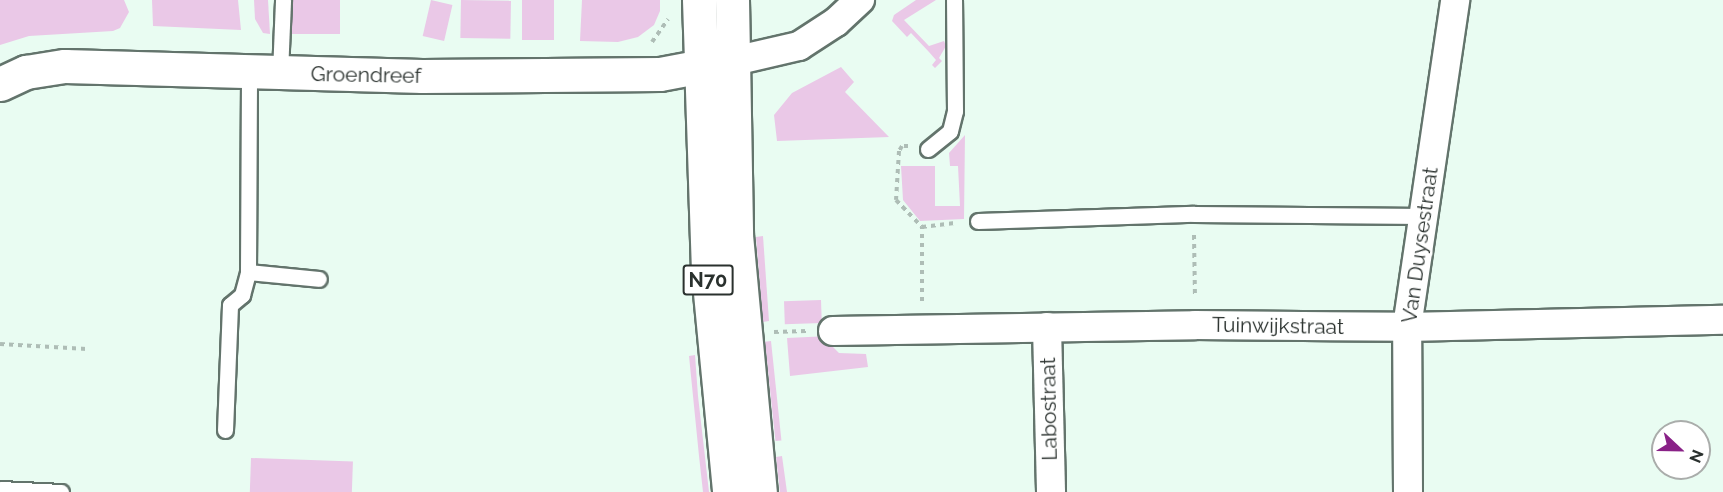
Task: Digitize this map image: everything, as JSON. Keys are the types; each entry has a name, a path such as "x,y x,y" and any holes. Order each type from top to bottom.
{"main road":[{"name":"N70","path":"699,0 708,272 729,492"},
{"name":"N70","path":"732,0 737,246 760,492"},
{"name":"Groendreef","path":"0,84 26,72 65,66 366,76 660,74 734,60"}],"street":[{"path":"734,60 799,46 836,22 860,0"},
{"name":"Van Duysestraat","path":"1408,492 1407,327 1455,0"},
{"name":"Tuinwijkstraat","path":"833,330 1195,325 1407,327 1723,320"},
{"name":"Labostraat","path":"1047,327 1051,492"}],"lane":[{"path":"225,430 230,304 242,295 248,272 264,72 283,0"},
{"path":"928,149 950,132 955,111 954,0"},
{"path":"978,221 1194,213 1424,216"},
{"path":"248,272 319,279"},
{"path":"0,489 61,492"}],"path":[{"path":"921,329 922,226 896,200 896,166 902,146 928,149"},
{"path":"1194,213 1195,325"},
{"path":"922,226 978,221"},
{"path":"0,344 87,349"}],"shaded area":[{"path":"0,0 124,0 129,12 120,28 113,31 29,36 0,45"},
{"path":"152,0 238,0 241,30 153,26"},
{"path":"254,0 268,0 270,34 263,33 255,19"},
{"path":"288,0 340,0 340,34 288,34"},
{"path":"431,0 452,5 444,41 423,36"},
{"path":"461,0 511,1 510,39 460,38"},
{"path":"522,0 554,0 554,40 522,40"},
{"path":"582,0 660,0 660,11 654,25 638,37 618,42 580,41"},
{"path":"916,0 936,0 904,20 929,46 944,41 946,46 939,58 942,61 935,68 932,65 936,60 929,52 911,33 907,37 892,21 894,15"},
{"path":"841,67 854,82 845,92 889,137 777,141 774,115 792,93"},
{"path":"965,135 964,219 920,221 903,200 901,166 935,166 935,206 960,206 958,166 950,166 949,153"},
{"path":"763,236 769,321 763,322 756,237"},
{"path":"821,300 822,323 785,324 784,301"},
{"path":"829,336 832,346 839,353 866,354 868,367 790,376 787,338"},
{"path":"771,341 781,440 775,441 765,342"},
{"path":"695,355 709,492 703,492 699,456 689,356"},
{"path":"782,456 787,492 780,492 776,457"},
{"path":"251,458 353,462 352,492 250,492"}]}
